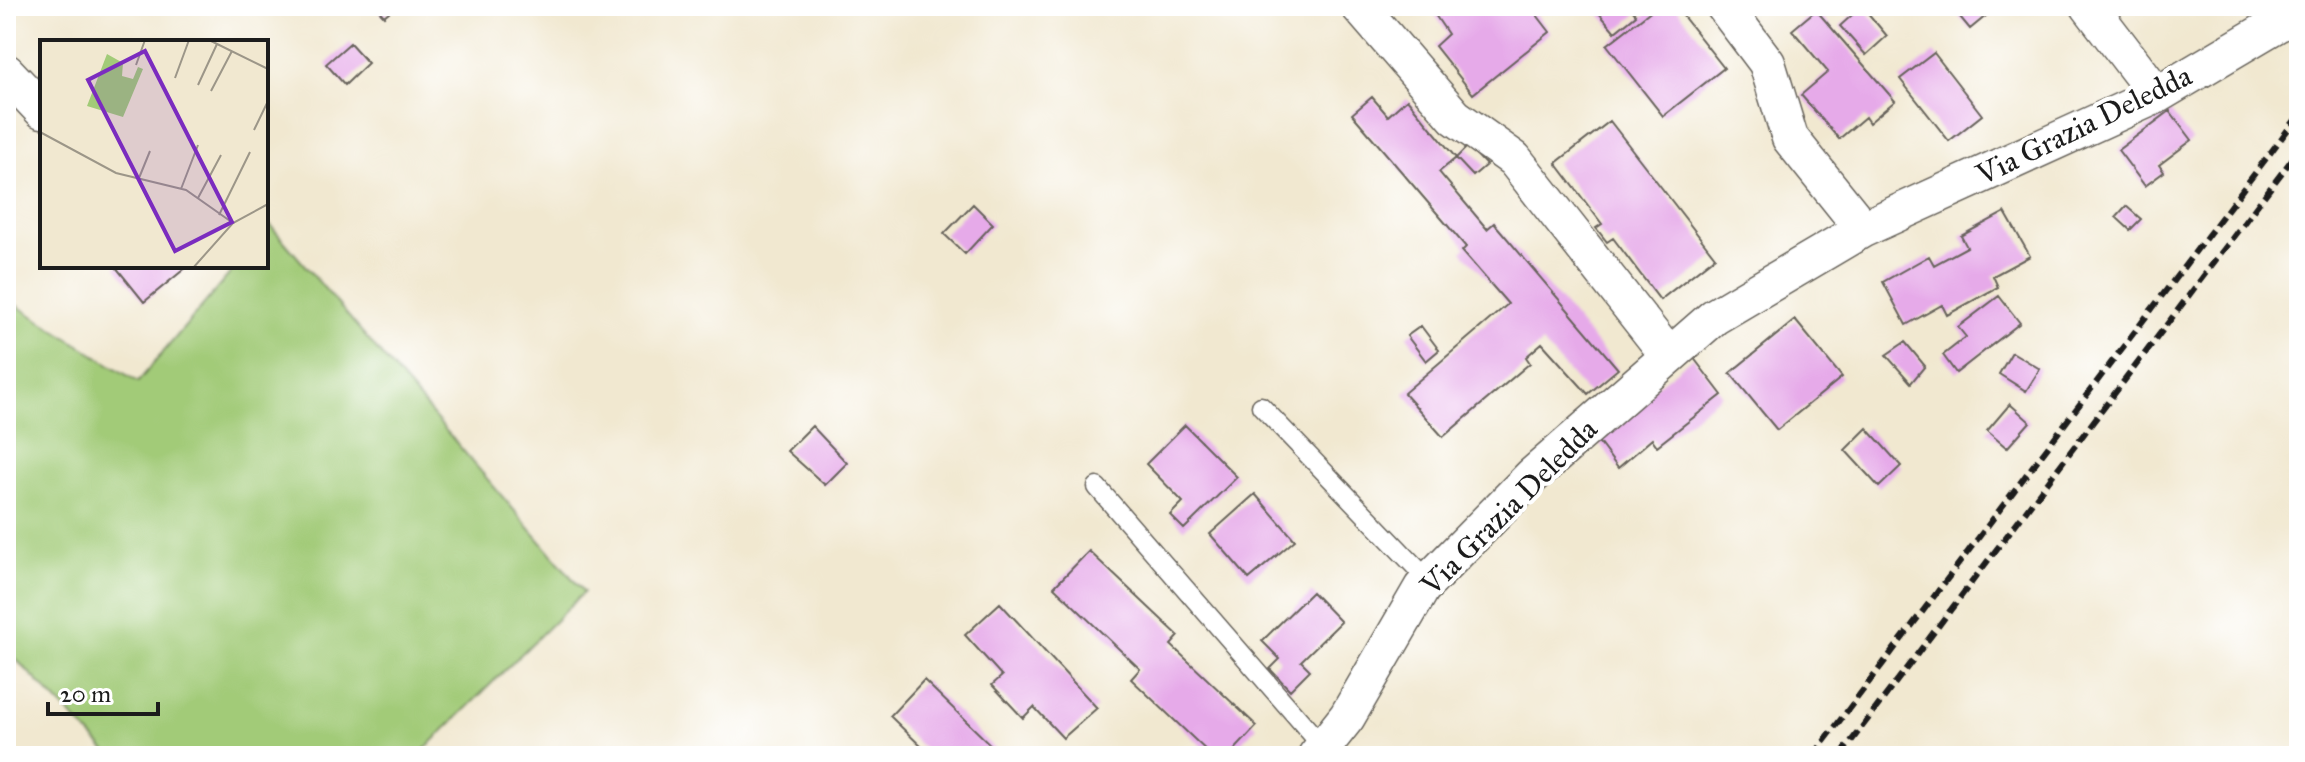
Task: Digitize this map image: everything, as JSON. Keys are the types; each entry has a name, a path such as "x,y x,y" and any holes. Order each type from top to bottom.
{"street":[{"path":"1359,6 1455,117 1514,159 1669,356"},
{"path":"1724,6 1767,63 1790,138 1863,229"},
{"path":"2089,6 2157,95"},
{"name":"Via Grazia Deledda","path":"1320,751 1347,717 1429,581 1532,476 1714,317 1863,229 2157,95 2299,11"},
{"path":"6,72 40,108"}],"lane":[{"path":"1261,406 1429,581"},
{"path":"1097,487 1320,751"}],"green space":[{"path":"268,222 584,592 418,756 111,756 6,649 6,299 138,382 233,270 232,268 268,268"}],"building":[{"path":"375,6 396,6 384,16"},
{"path":"1429,6 1530,6 1550,32 1473,94 1435,46 1448,34"},
{"path":"1593,6 1629,6 1636,15 1615,32"},
{"path":"1657,6 1675,6 1724,68 1663,116 1607,45"},
{"path":"1862,6 1887,36 1866,55 1840,26"},
{"path":"1951,6 1998,6 1970,29"},
{"path":"1816,10 1895,101 1869,123 1865,117 1839,139 1801,95 1828,72 1792,30"},
{"path":"350,43 368,63 345,85 326,64"},
{"path":"1934,53 1982,115 1949,141 1900,79"},
{"path":"1372,97 1388,116 1407,99 1456,158 1439,172 1487,229 1494,223 1618,369 1588,394 1542,343 1526,357 1530,363 1443,437 1404,393 1508,304 1462,251 1466,247 1352,114"},
{"path":"2170,111 2192,140 2159,165 2164,172 2145,186 2118,150"},
{"path":"1610,121 1715,257 1660,300 1613,238 1607,242 1596,228 1602,224 1556,163"},
{"path":"1468,146 1486,165 1473,176 1456,158"},
{"path":"973,204 993,224 965,254 944,234"},
{"path":"2126,206 2141,219 2130,230 2116,217"},
{"path":"2005,212 2030,256 1993,276 1998,287 1947,315 1942,305 1906,325 1883,282 1929,256 1934,265 1967,247 1961,236"},
{"path":"117,268 186,268 144,302"},
{"path":"1999,296 2020,323 1956,373 1943,355 1966,337 1958,327"},
{"path":"1795,320 1842,377 1777,430 1730,373"},
{"path":"1421,326 1439,350 1426,361 1407,336"},
{"path":"1905,342 1925,366 1911,383 1886,355"},
{"path":"2012,352 2040,369 2026,391 1999,374"},
{"path":"1693,357 1722,395 1657,446 1652,439 1618,468 1594,436"},
{"path":"2010,404 2030,422 2007,448 1987,431"},
{"path":"1185,425 1237,477 1184,529 1170,515 1183,502 1146,464"},
{"path":"812,426 847,463 825,485 787,451"},
{"path":"1867,428 1901,466 1879,487 1845,450"},
{"path":"1255,494 1295,540 1249,579 1210,534"},
{"path":"1089,551 1179,636 1171,645 1257,726 1229,756 1212,756 1131,679 1140,669 1054,587"},
{"path":"1312,592 1341,622 1301,661 1310,670 1290,690 1270,669 1280,659 1262,641"},
{"path":"1000,603 1097,708 1063,738 1034,707 1023,718 992,685 1002,676 965,635"},
{"path":"924,680 1002,756 931,756 890,716"}],"railway":[{"path":"1813,756 2299,115"},
{"path":"1840,756 2299,150"}]}
